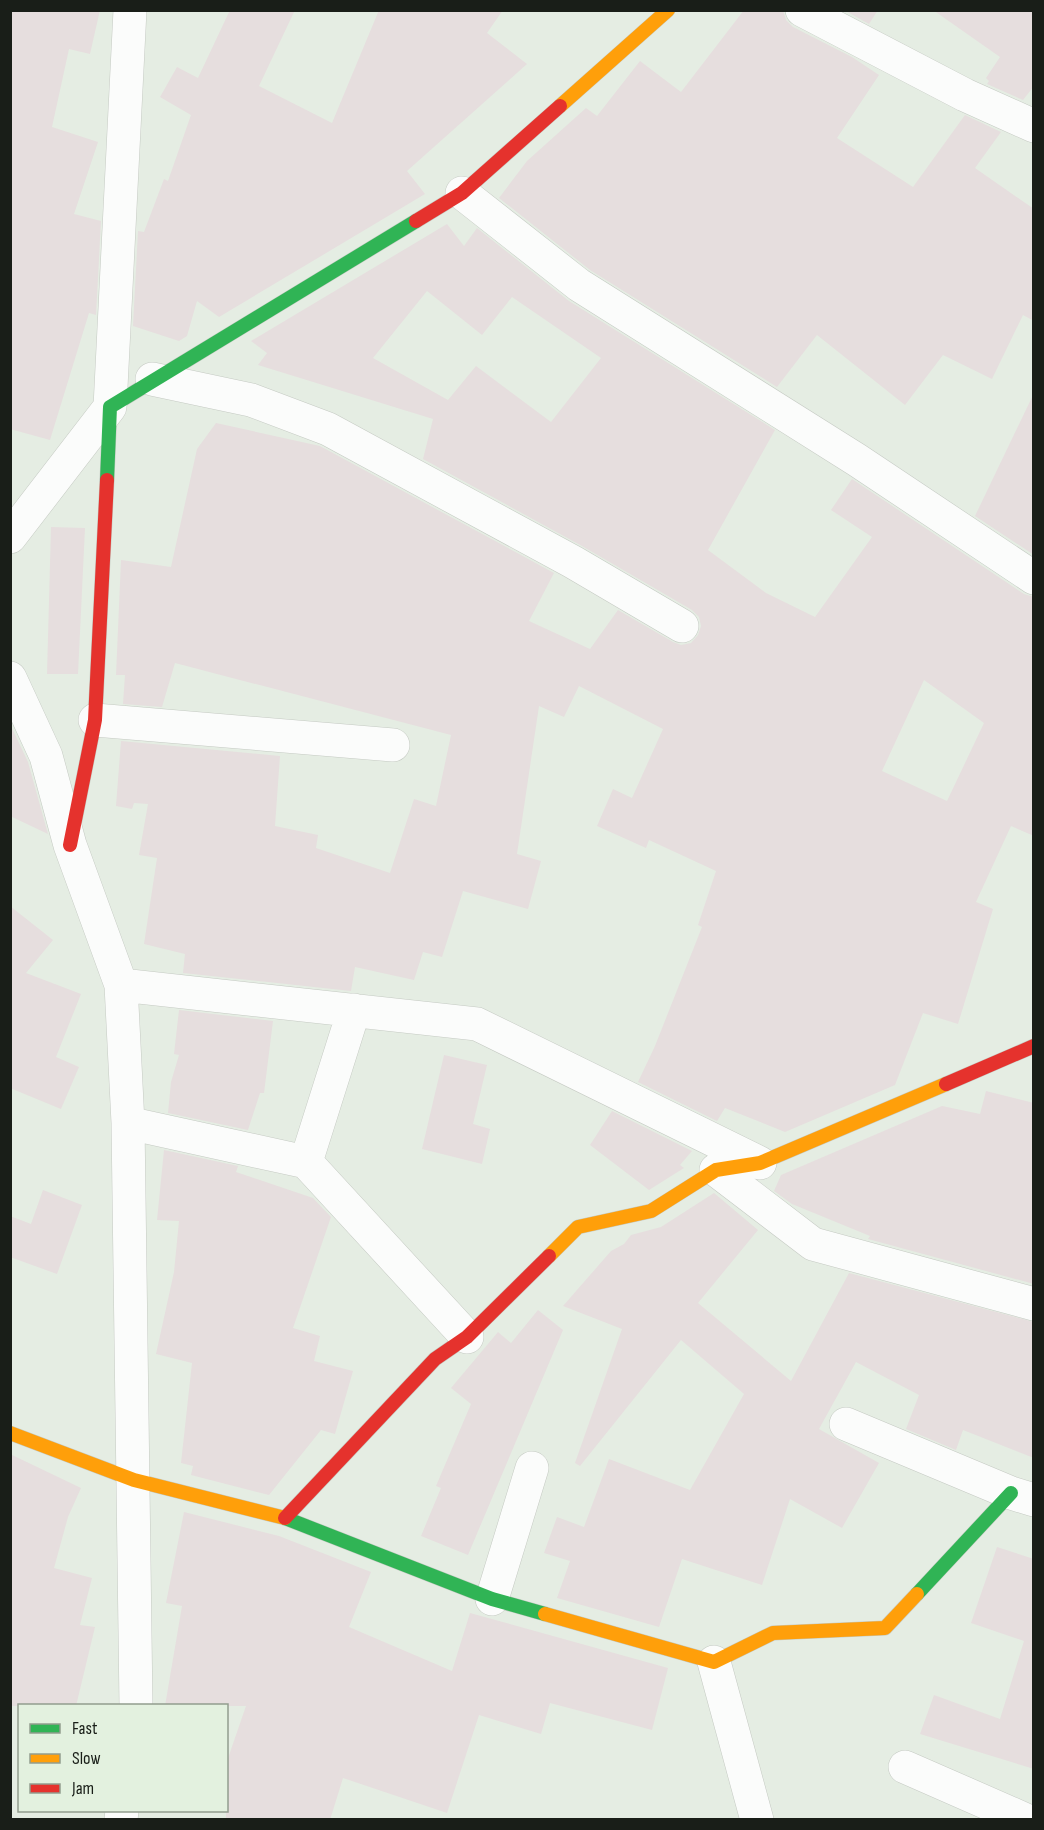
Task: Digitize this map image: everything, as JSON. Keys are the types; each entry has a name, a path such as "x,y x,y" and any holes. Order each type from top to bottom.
{"street":[{"path":"70,845 95,720 130,10"},
{"path":"10,537 110,407 152,379 462,193 668,10"},
{"path":"802,10 965,96 1034,126"},
{"path":"462,193 579,285 857,460 1034,578"},
{"path":"152,379 252,400 328,429 573,562 682,626"},
{"path":"10,678 46,756 70,845 121,985 128,1123 136,1704"},
{"path":"95,720 393,745"},
{"path":"121,985 477,1024 760,1163"},
{"path":"306,1162 354,1010"},
{"path":"285,1518 435,1359 466,1337 578,1227 651,1211 716,1170 760,1163 1034,1046"},
{"path":"128,1123 306,1162 466,1337"},
{"path":"716,1170 813,1244 1034,1304"},
{"path":"10,1433 134,1480 285,1518 492,1599 714,1662 772,1633 885,1628 1022,1497 846,1424"},
{"path":"492,1599 532,1468"},
{"path":"714,1662 757,1820"},
{"path":"904,1767 1026,1820"}],"building":[{"path":"10,10 100,10 90,54 69,49 52,127 98,142 74,214 101,221 96,315 89,313 50,440 10,429"},
{"path":"230,10 295,10 259,86 332,123 379,10 503,10 487,33 527,64 407,171 425,194 219,317 197,301 187,336 179,341 133,326 138,231 144,232 164,179 168,181 191,115 160,97 177,67 198,78"},
{"path":"744,10 783,10 786,20 793,27 852,57 879,75 837,138 913,187 965,115 1001,132 975,168 1034,209 1034,321 1023,315 992,379 943,355 905,405 817,335 777,387 590,270 499,198 527,161 586,108 597,116 640,61 681,92"},
{"path":"844,10 878,10 869,24"},
{"path":"933,10 1034,10 1034,86 1023,100 987,84 989,81 986,78 1000,57"},
{"path":"447,224 464,246 477,228 569,301 775,430 708,550 766,593 815,617 872,537 831,510 852,479 1024,594 1034,597 1034,836 1011,826 976,902 993,909 958,1024 923,1013 895,1085 785,1132 725,1108 717,1121 638,1082 655,1046 702,927 698,925 716,871 649,840 646,848 597,826 613,789 632,798 663,729 579,686 564,717 539,706 517,854 541,861 528,909 463,891 442,957 423,952 414,980 355,967 351,991 183,973 185,954 144,944 157,858 139,855 148,804 134,803 132,809 116,806 121,741 280,756 275,826 318,835 316,848 390,873 414,799 436,806 451,735 175,663 162,707 123,704 125,675 116,675 121,560 171,567 197,449 216,423 320,446 554,573 529,621 590,649 618,610 681,645 691,643 698,635 701,626 699,617 692,610 582,546 423,459 433,419 258,365 267,353 251,341","holes":["427,291 482,335 512,297 601,358 551,422 476,366 448,400 373,358","924,680 984,723 947,801 882,771"]},
{"path":"1034,393 1034,555 975,516"},
{"path":"51,527 85,528 78,674 47,674"},
{"path":"10,724 28,762 48,834 10,816"},
{"path":"10,906 53,940 26,973 81,994 56,1057 79,1067 61,1109 10,1088"},
{"path":"179,1010 273,1021 264,1093 260,1093 248,1130 168,1113 171,1082 179,1055 174,1054"},
{"path":"444,1055 487,1065 473,1124 490,1129 482,1164 422,1149"},
{"path":"986,1091 1034,1103 1034,1284 868,1239 870,1236 792,1204 774,1191 781,1175 942,1106 980,1114"},
{"path":"612,1111 692,1151 680,1165 684,1168 649,1190 590,1145"},
{"path":"164,1150 238,1166 236,1172 313,1198 331,1217 293,1328 320,1336 314,1361 353,1371 335,1434 321,1430 269,1495 191,1475 193,1466 181,1463 192,1363 156,1354 174,1272 179,1221 157,1220"},
{"path":"43,1190 82,1205 57,1274 10,1257 10,1216 31,1224"},
{"path":"714,1193 758,1230 698,1303 791,1381 849,1273 1034,1322 1034,1458 963,1430 956,1450 906,1429 919,1395 856,1362 819,1429 879,1463 842,1528 790,1499 762,1585 682,1559 659,1627 557,1598 570,1561 544,1553 557,1517 584,1527 609,1459 690,1490 744,1394 681,1340 580,1466 575,1463 622,1329 563,1306 611,1251 624,1244 631,1235 661,1227"},
{"path":"538,1310 563,1330 468,1555 421,1536 441,1488 436,1486 471,1404 451,1388 498,1332 511,1343"},
{"path":"10,1454 81,1488 68,1517 54,1568 92,1578 80,1625 95,1627 76,1704 10,1706"},
{"path":"184,1512 279,1536 371,1572 349,1627 452,1671 470,1613 668,1668 652,1730 550,1703 541,1734 479,1715 447,1813 343,1778 330,1820 226,1820 228,1758 246,1706 165,1704 182,1606 166,1603"},
{"path":"997,1547 1034,1559 1034,1769 920,1734 934,1695 1000,1719 1024,1641 971,1623"}],"traffic: fast":[{"path":"107,480 110,407 416,221"},
{"path":"917,1594 1011,1493"},
{"path":"285,1518 492,1599 545,1614"}],"traffic: slow":[{"path":"560,106 668,10"},
{"path":"549,1256 578,1227 651,1211 716,1170 760,1163 946,1084"},
{"path":"10,1433 134,1480 285,1518"},
{"path":"545,1614 714,1662 773,1633 885,1628 917,1594"}],"traffic: jam":[{"path":"416,221 462,193 560,106"},
{"path":"70,845 95,720 107,480"},
{"path":"946,1084 1034,1046"},
{"path":"285,1518 435,1359 467,1337 549,1256"}]}
